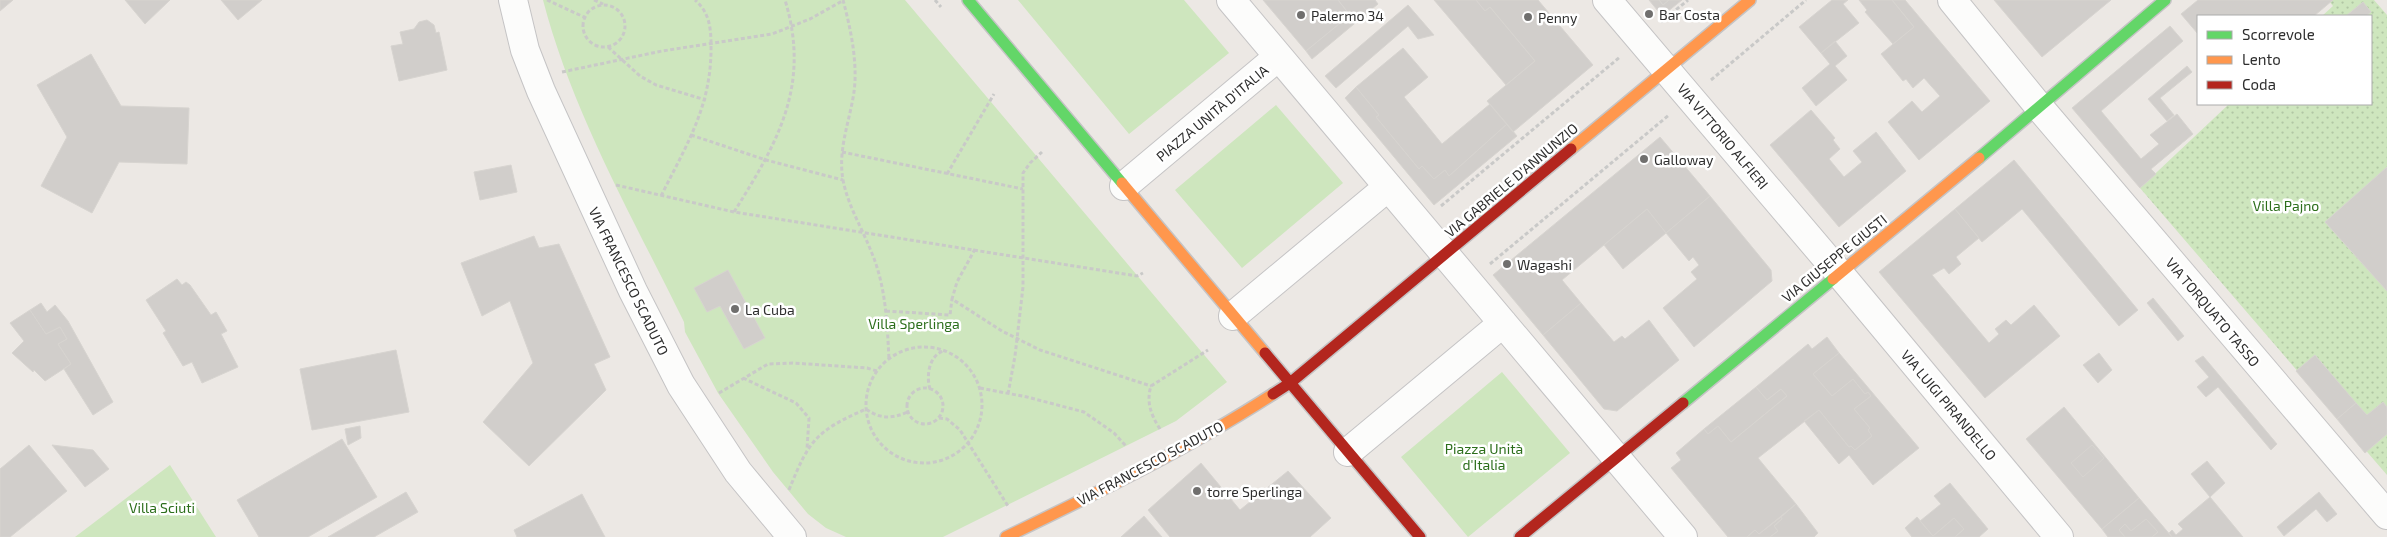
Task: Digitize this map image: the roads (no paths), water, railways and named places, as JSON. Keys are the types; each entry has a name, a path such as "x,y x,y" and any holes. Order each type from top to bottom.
{"street":[{"name":"VIA FRANCESCO SCADUTO","path":"513,0 526,50 541,92 658,344 681,385 738,472 792,537"},
{"path":"968,0 1420,537"},
{"path":"1231,0 1278,57"},
{"name":"VIA VITTORIO ALFIERI","path":"1607,0 1839,273"},
{"name":"VIA GABRIELE D'ANNUNZIO","path":"1290,383 1750,0"},
{"name":"VIA TORQUATO TASSO","path":"1952,0 2040,108 2387,515"},
{"name":"VIA GIUSEPPE GIUSTI","path":"1520,537 2040,108 2165,0"},
{"name":"PIAZZA UNITÀ D'ITALIA","path":"1124,186 1278,57 1682,537"},
{"path":"1233,316 1388,188"},
{"name":"VIA LUIGI PIRANDELLO","path":"1839,273 2050,534"},
{"path":"1348,452 1503,323"},
{"name":"VIA FRANCESCO SCADUTO","path":"1006,537 1186,446 1290,383"}],"place":[{"name":"Bar Costa","path":"1649,14"},
{"name":"Palermo 34","path":"1301,15"},
{"name":"Penny","path":"1528,17"},
{"name":"Galloway","path":"1644,159"},
{"name":"Wagashi","path":"1507,264"},
{"name":"La Cuba","path":"735,309"},
{"name":"torre Sperlinga","path":"1197,491"}],"park label":[{"name":"Villa Pajno","path":"2286,205"},
{"name":"Villa Sperlinga","path":"914,323"},
{"name":"Piazza Unità d'Italia","path":"1484,456"},
{"name":"Villa Sciuti","path":"162,507"}]}
